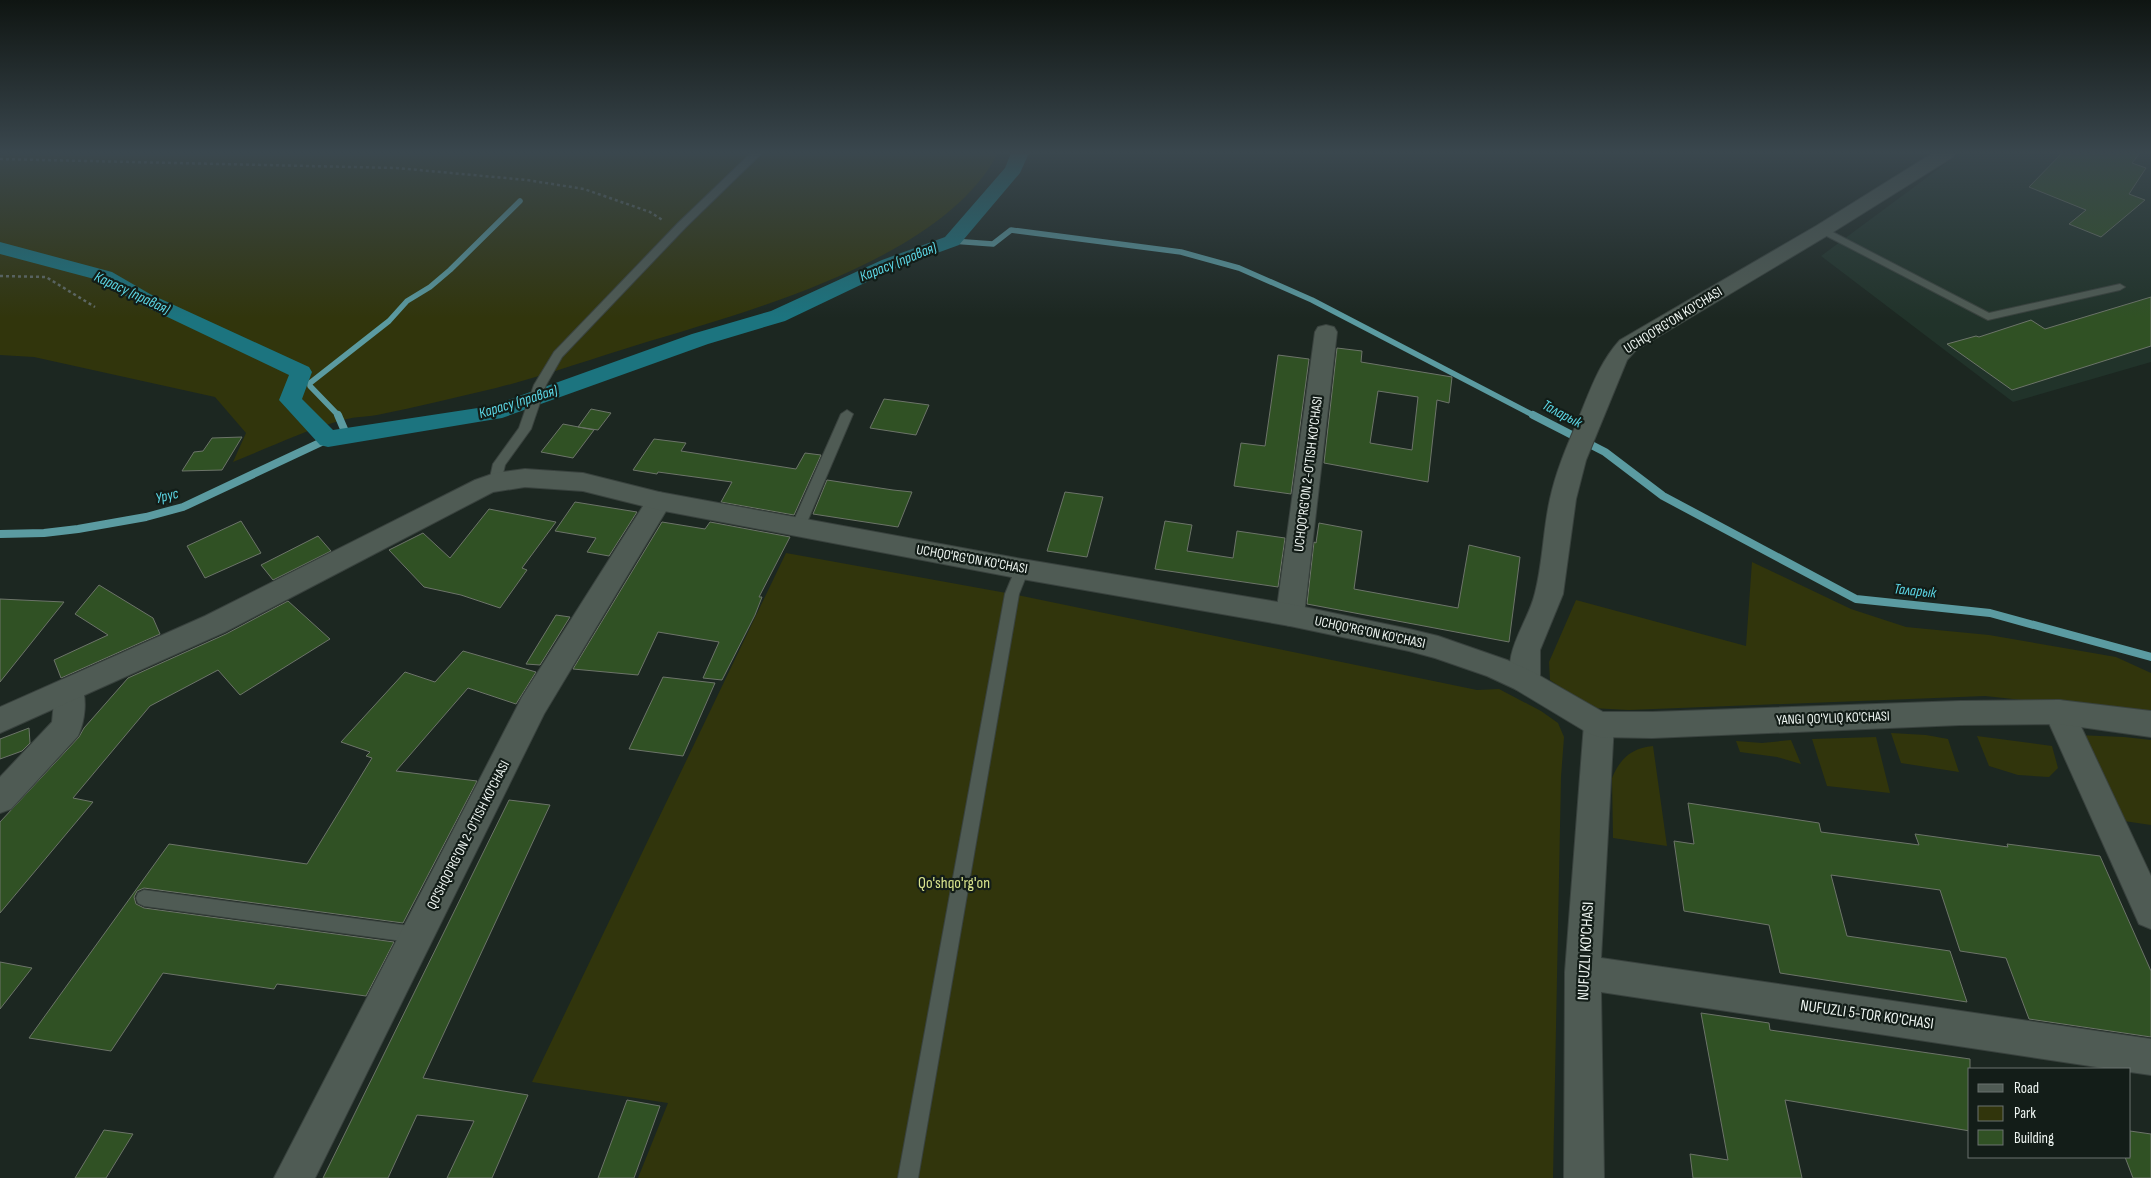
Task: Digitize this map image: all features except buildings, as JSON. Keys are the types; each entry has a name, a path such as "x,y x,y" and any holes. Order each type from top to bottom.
{"street":[{"name":"UCHQO'RG'ON KO'CHASI","path":"495,482 525,478 583,482 659,501 1022,569 1290,615 1438,647 1497,668 1525,681 1526,650 1549,594 1563,499 1574,460 1614,361 1628,345 1858,208"},
{"name":"UCHQO'RG'ON 2-O'TISH KO'CHASI","path":"1290,615 1326,332"},
{"path":"0,721 216,624 495,482"},
{"name":"QO'SHQO'RG'ON 2-O'TISH KO'CHASI","path":"294,1178 533,706 659,501"},
{"name":"YANGI QO'YLIQ KO'CHASI","path":"1525,681 1600,724 1652,725 1960,713 2058,712 2151,724"},
{"path":"0,799 67,727 70,691"},
{"path":"2058,712 2151,913"},
{"name":"NUFUZLI KO'CHASI","path":"1584,1178 1583,972 1600,724"},
{"name":"NUFUZLI 5-TOR KO'CHASI","path":"1583,972 2151,1057"}],"lane":[{"path":"495,482 499,464 525,429 540,384 558,355 700,208"},
{"path":"1823,230 1988,317 2120,286"},
{"path":"798,527 847,414"},
{"path":"908,1178 1012,594 1022,569"},
{"path":"144,898 417,936"}],"path":[{"path":"638,208 650,212 662,220 682,225"},
{"path":"0,276 46,277 95,307"}],"shaded area":[{"path":"1886,208 2151,208 2151,362 2013,402 1821,256"}],"green space":[{"path":"0,208 951,208 934,223 888,252 838,277 785,298 496,388 326,425 233,462 246,433 215,397 34,357 0,355"},
{"name":"Qo'shqo'rg'on","path":"786,553 1012,594 1477,690 1499,689 1541,711 1558,723 1564,737 1561,777 1553,1178 638,1178 668,1103 532,1082"},
{"path":"1752,562 1851,609 1906,627 1989,635 2116,657 2151,673 2151,714 1985,696 1629,710 1591,708 1550,680 1549,662 1576,600 1746,646"},
{"path":"1891,733 1926,735 1948,739 1959,772 1901,763"},
{"path":"2077,735 2151,740 2151,825 2117,820"},
{"path":"1977,736 2052,746 2058,768 2049,777 2018,775 1989,766"},
{"path":"1876,737 1890,793 1827,786 1812,739"},
{"path":"1791,740 1801,764 1777,757 1740,752 1736,741 1762,743"},
{"path":"1653,746 1667,846 1613,838 1612,778 1619,765 1632,752"}],"waterway":[{"path":"339,416 310,386 310,383 389,321 407,301 430,287 450,270 513,208"},
{"name":"Карасу (правая)","path":"0,248 105,276 143,298 301,372 290,400 328,439 494,413 700,339 778,316 889,264 952,241 980,208"},
{"name":"Таларык","path":"952,241 993,244 1011,230 1181,252 1239,268 1312,300 1535,416"},
{"path":"338,415 347,436"},
{"name":"Таларык","path":"1533,415 1605,452 1663,496 1856,599 1990,613 2151,657"},
{"name":"Урус","path":"0,534 44,533 78,529 146,517 183,507 328,439"}]}
